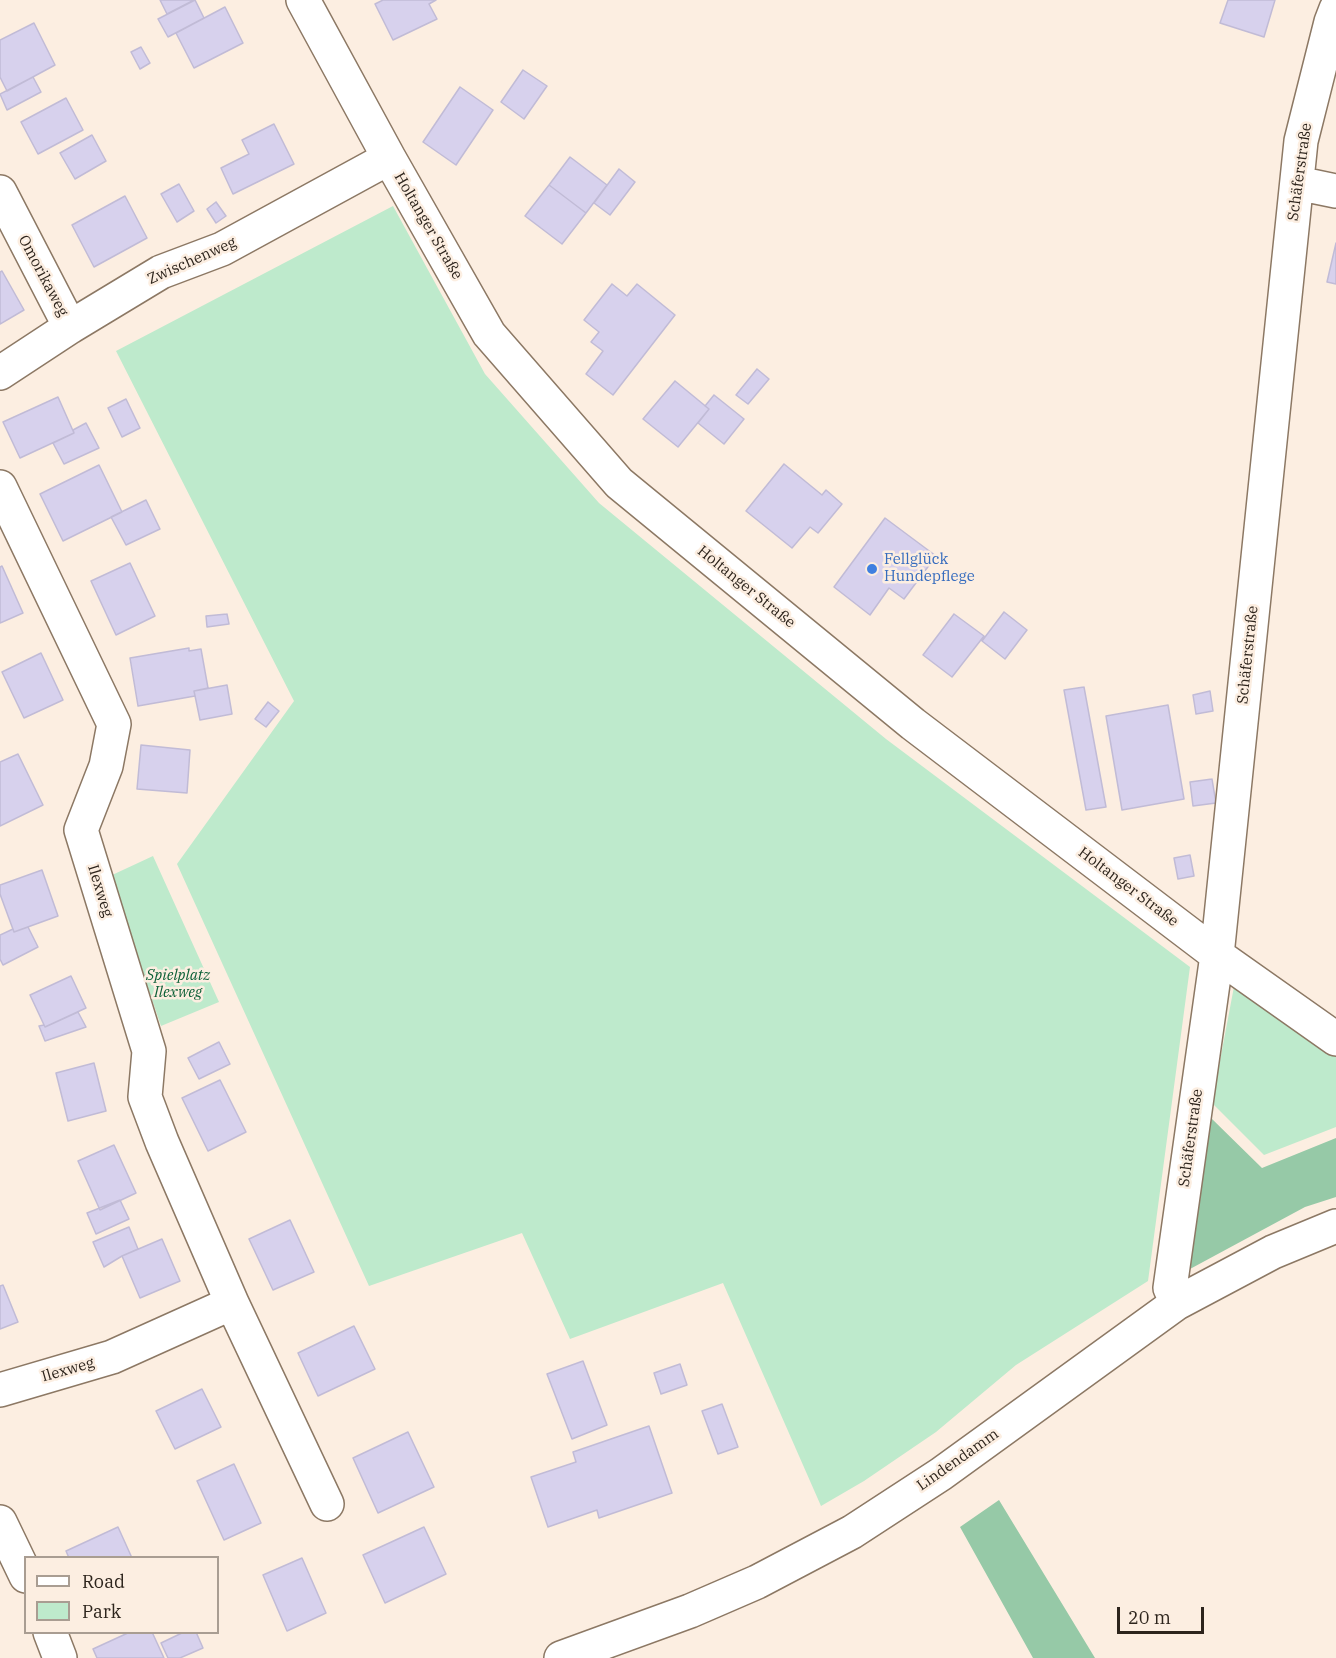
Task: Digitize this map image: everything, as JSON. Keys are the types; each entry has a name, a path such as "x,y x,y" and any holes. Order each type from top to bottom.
{"street":[{"name":"Holtanger Straße","path":"303,0 489,334 619,483 913,724 1217,955 1336,1039"},
{"name":"Schäferstraße","path":"1177,1303 1170,1288 1217,955 1301,141 1325,95 1331,22 1336,9"},
{"name":"Zwischenweg","path":"0,373 161,272 222,249 389,158"},
{"path":"1297,183 1336,191"},
{"name":"Omorikaweg","path":"0,192 70,327"},
{"name":"Ilexweg","path":"0,487 114,724 106,766 81,830 149,1051 145,1097 162,1142 232,1303 327,1504"},
{"name":"Lindendamm","path":"561,1658 690,1611 757,1582 852,1532 941,1474 1177,1303 1273,1252 1336,1226"},
{"name":"Ilexweg","path":"0,1390 112,1357 232,1303"},
{"path":"0,1522 24,1572"},
{"path":"51,1634 60,1658"}],"green space":[{"path":"393,206 485,374 599,503 886,739 1190,967 1148,1281 1016,1365 936,1432 864,1481 821,1506 723,1283 570,1339 522,1233 369,1286 177,864 294,701 116,351"},
{"name":"Spielplatz Ilexweg","path":"153,856 219,1002 161,1026 110,876"},
{"path":"1236,976 1336,1053 1336,1127 1264,1155 1212,1103"},
{"path":"1210,1117 1262,1168 1336,1138 1336,1197 1305,1207 1190,1269"},
{"path":"999,1500 1095,1658 1033,1658 960,1527"}],"building":[{"path":"160,0 194,0 167,14"},
{"path":"195,0 204,18 168,37 158,19"},
{"path":"383,0 436,0 429,4 437,19 393,40 375,4"},
{"path":"1228,0 1275,0 1264,37 1220,23"},
{"path":"225,7 243,43 194,68 176,33"},
{"path":"34,23 55,65 7,91 0,77 0,40"},
{"path":"141,47 150,63 140,69 131,52"},
{"path":"523,70 547,86 524,119 501,102"},
{"path":"33,77 41,92 7,110 0,94"},
{"path":"460,87 493,110 456,165 423,142"},
{"path":"66,98 83,130 38,154 21,122"},
{"path":"274,124 294,164 233,194 221,168 249,154 242,140"},
{"path":"92,135 106,161 75,179 60,153"},
{"path":"570,157 607,185 586,213 549,185"},
{"path":"619,169 635,182 610,215 594,203"},
{"path":"179,184 194,211 177,222 161,194"},
{"path":"549,185 586,213 562,244 525,216"},
{"path":"125,196 147,238 94,267 72,225"},
{"path":"216,202 226,216 216,223 207,209"},
{"path":"1336,243 1336,284 1327,282"},
{"path":"2,271 24,310 0,324 0,272"},
{"path":"612,284 627,296 637,284 675,315 613,395 586,374 603,351 591,342 599,332 584,320"},
{"path":"757,369 769,379 748,404 736,395"},
{"path":"675,381 709,409 678,447 643,419"},
{"path":"714,395 744,419 724,444 698,423 709,409 705,406"},
{"path":"58,397 74,433 20,458 3,422"},
{"path":"126,399 140,428 122,437 108,408"},
{"path":"86,423 99,448 64,464 53,443 74,433 73,430"},
{"path":"784,464 822,495 826,490 842,504 818,533 810,527 792,548 746,511"},
{"path":"99,465 122,512 63,541 40,494"},
{"path":"146,500 160,529 126,545 111,517"},
{"path":"885,518 936,556 904,599 889,588 870,615 834,587"},
{"path":"130,563 155,616 116,635 91,581"},
{"path":"2,566 23,613 0,623 0,567"},
{"path":"1004,612 1027,630 1005,659 982,641"},
{"path":"227,614 229,624 207,627 206,616"},
{"path":"954,614 984,636 952,677 923,655"},
{"path":"189,648 189,651 201,649 208,688 194,691 195,696 138,706 130,658"},
{"path":"41,653 63,700 24,718 2,672"},
{"path":"227,685 232,714 200,720 194,691"},
{"path":"1084,687 1106,807 1086,810 1064,690"},
{"path":"1210,691 1213,711 1196,714 1193,695"},
{"path":"268,702 279,711 266,727 255,719"},
{"path":"1168,705 1184,799 1122,810 1106,716"},
{"path":"141,745 190,750 187,793 137,789"},
{"path":"18,754 43,805 0,826 0,762"},
{"path":"1212,779 1216,803 1193,806 1190,782"},
{"path":"1190,855 1194,876 1178,879 1174,858"},
{"path":"42,870 58,916 14,932 0,894 0,885"},
{"path":"28,927 38,947 3,965 0,959 0,935 13,929 14,932"},
{"path":"71,976 86,1008 45,1027 30,995"},
{"path":"78,1012 86,1027 45,1041 39,1026 44,1025 45,1027"},
{"path":"219,1042 230,1064 199,1079 188,1058"},
{"path":"94,1063 106,1111 68,1121 56,1073"},
{"path":"220,1080 246,1132 208,1151 182,1098"},
{"path":"114,1145 136,1193 100,1210 78,1161"},
{"path":"120,1200 129,1219 96,1234 87,1213"},
{"path":"290,1220 314,1272 273,1290 249,1239"},
{"path":"129,1227 138,1249 104,1267 93,1242"},
{"path":"162,1239 180,1281 140,1298 122,1256"},
{"path":"3,1285 18,1322 0,1329 0,1286"},
{"path":"354,1326 375,1369 318,1396 298,1353"},
{"path":"583,1361 607,1425 572,1439 547,1374"},
{"path":"680,1364 687,1385 661,1394 654,1373"},
{"path":"202,1389 221,1427 175,1449 156,1411"},
{"path":"722,1404 738,1447 718,1454 702,1411"},
{"path":"649,1426 672,1493 599,1518 597,1510 548,1527 531,1477 576,1462 573,1452"},
{"path":"408,1432 434,1487 378,1513 353,1458"},
{"path":"234,1464 261,1523 224,1540 197,1481"},
{"path":"118,1527 131,1556 68,1556 66,1551"},
{"path":"424,1527 446,1574 385,1603 363,1555"},
{"path":"302,1558 326,1613 287,1631 263,1575"},
{"path":"126,1634 153,1634 164,1658 97,1658 93,1649"},
{"path":"180,1634 197,1634 203,1648 180,1658 168,1658 161,1643"}],"place":[{"name":"Fellglück Hundepflege","path":"872,569"}]}
